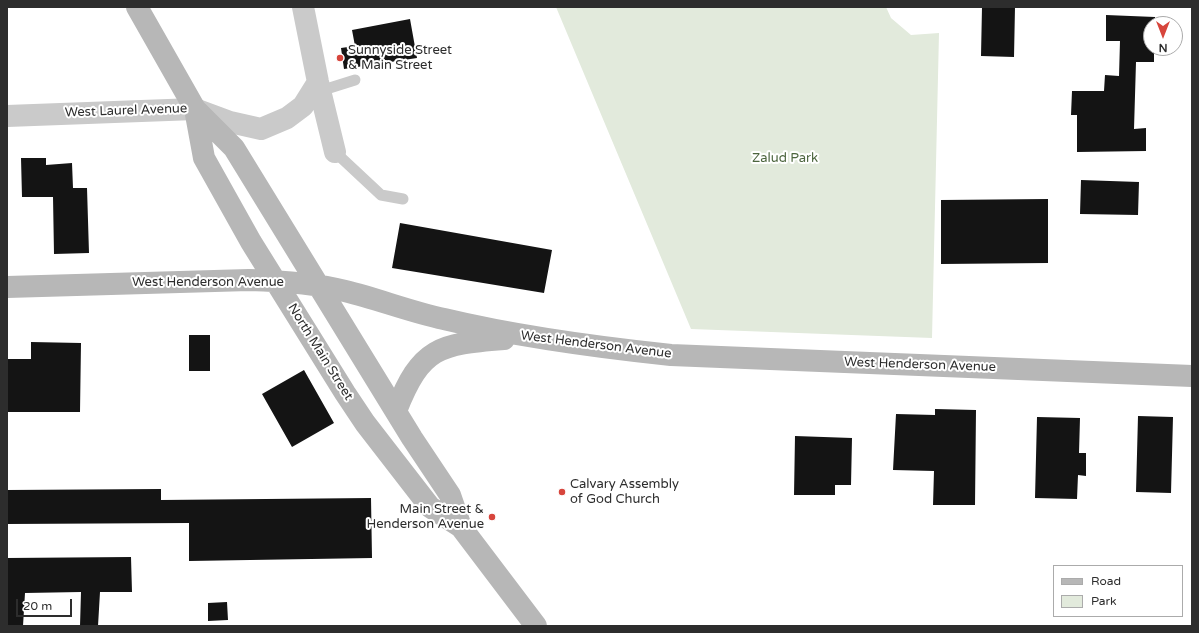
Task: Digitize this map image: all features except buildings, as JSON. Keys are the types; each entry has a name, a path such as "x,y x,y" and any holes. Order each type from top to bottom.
{"main road":[{"name":"North Main Street","path":"137,7 195,109 234,148 412,438 450,495 461,527 536,626"},
{"name":"North Main Street","path":"195,109 204,158 251,242 345,393 394,461 430,507 461,527"},
{"name":"West Henderson Avenue","path":"7,287 249,280 276,281 317,285 345,291 443,319 526,337 671,355 1192,376"},
{"path":"396,411 405,388 413,375 430,356 448,346 471,342 526,337"}],"street":[{"path":"303,7 334,152"},
{"name":"West Laurel Avenue","path":"7,116 195,109 230,122 260,129 287,118 303,106 319,86"}],"lane":[{"path":"319,86 356,80"},
{"path":"334,152 381,195 403,199"}],"green space":[{"name":"Zalud Park","path":"556,7 886,7 891,18 911,35 939,33 932,338 691,329"}],"place":[{"name":"Sunnyside Street & Main Street","path":"340,58"},
{"name":"Calvary Assembly of God Church","path":"562,492"},
{"name":"Main Street & Henderson Avenue","path":"492,517"}]}
